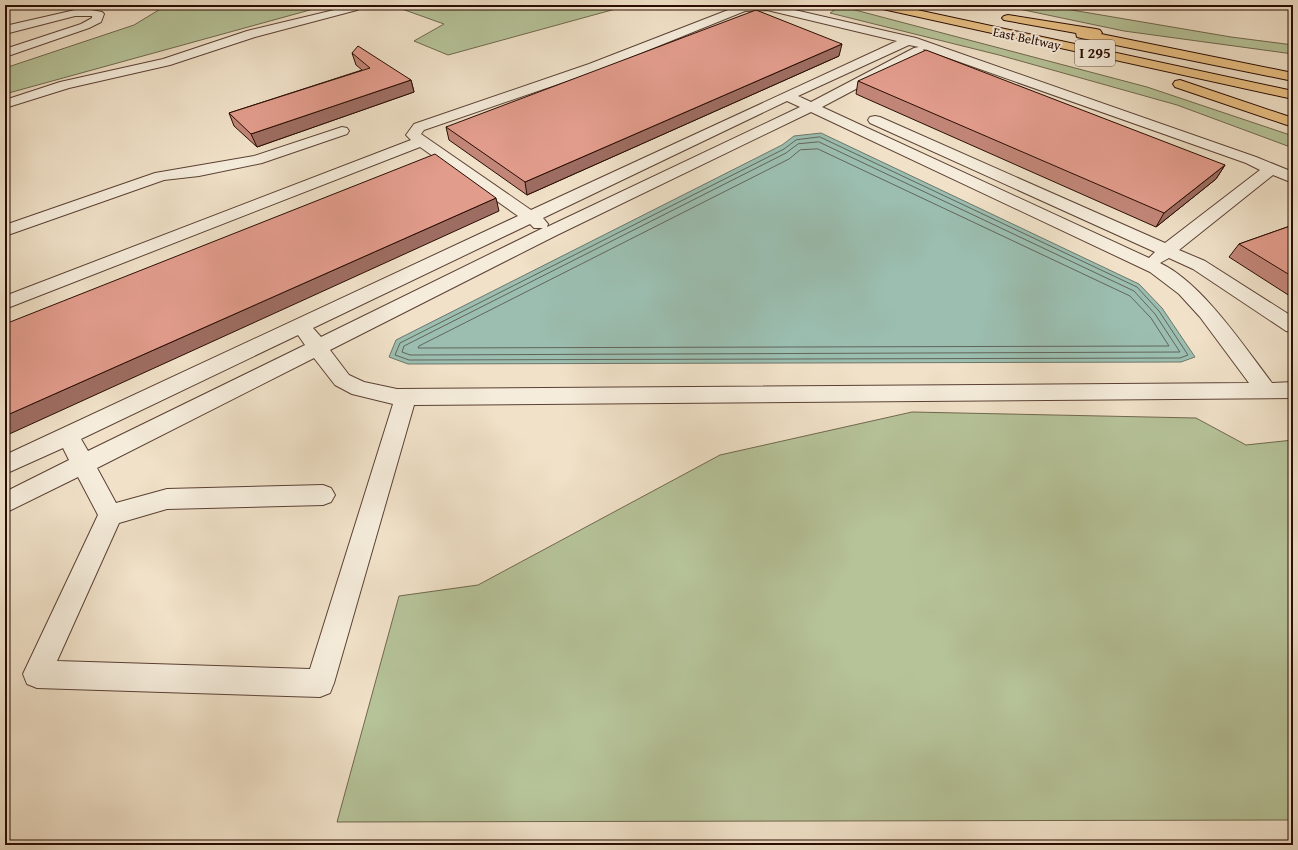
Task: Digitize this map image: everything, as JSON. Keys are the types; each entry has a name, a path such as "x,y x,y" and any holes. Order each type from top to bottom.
{"highway":[{"name":"East Beltway","path":"878,5 1293,95"},
{"path":"898,10 1194,88 1293,123"},
{"name":"East Beltway","path":"993,15 1293,77"},
{"path":"1008,18 1263,59"}],"lane":[{"path":"551,231 413,135 420,127 594,67 743,8 767,7 920,43 1272,168 1293,178"},
{"path":"5,104 65,85 166,62 251,34 353,8"},
{"path":"5,30 75,13 86,12 98,14 97,20 85,26 5,53"},
{"path":"5,465 787,96 907,41 920,43"},
{"path":"5,503 551,231 811,107 920,43"},
{"path":"787,96 1156,268 1186,290 1207,313 1266,390"},
{"path":"852,109 1199,264 1293,326"},
{"path":"5,231 161,176 199,171 257,160 342,131"},
{"path":"892,144 908,134"},
{"path":"5,303 422,141"},
{"path":"1150,265 1272,168"},
{"path":"1044,215 1063,203"},
{"path":"301,325 342,380 359,390 397,397 1293,390"},
{"path":"324,495 167,499 110,515 37,674 320,683 406,397"},
{"path":"68,436 110,515"}],"shaded area":[{"path":"167,5 328,5 5,94 5,68 134,25"},
{"path":"407,5 630,5 448,55 414,41 444,24 399,8"},
{"path":"1000,5 1101,5 1054,7 1231,37 1293,45 1293,54 1124,31"},
{"path":"840,6 1147,87 1293,136 1293,148 1177,105 999,55 830,13"},
{"path":"912,412 1196,418 1246,445 1293,440 1293,820 337,822 399,596 478,585 720,455"}],"water":[{"path":"821,133 1139,284 1162,308 1195,357 1181,362 408,364 389,357 396,340 782,145 794,136"}],"building":[{"path":"756,10 842,44 525,182 446,127"},
{"path":"358,46 411,80 251,134 229,113 370,68 352,53"},
{"path":"926,50 1225,165 1164,213 858,81"},
{"path":"435,154 496,198 5,416 5,324"},
{"path":"1293,225 1293,277 1239,244"}]}
